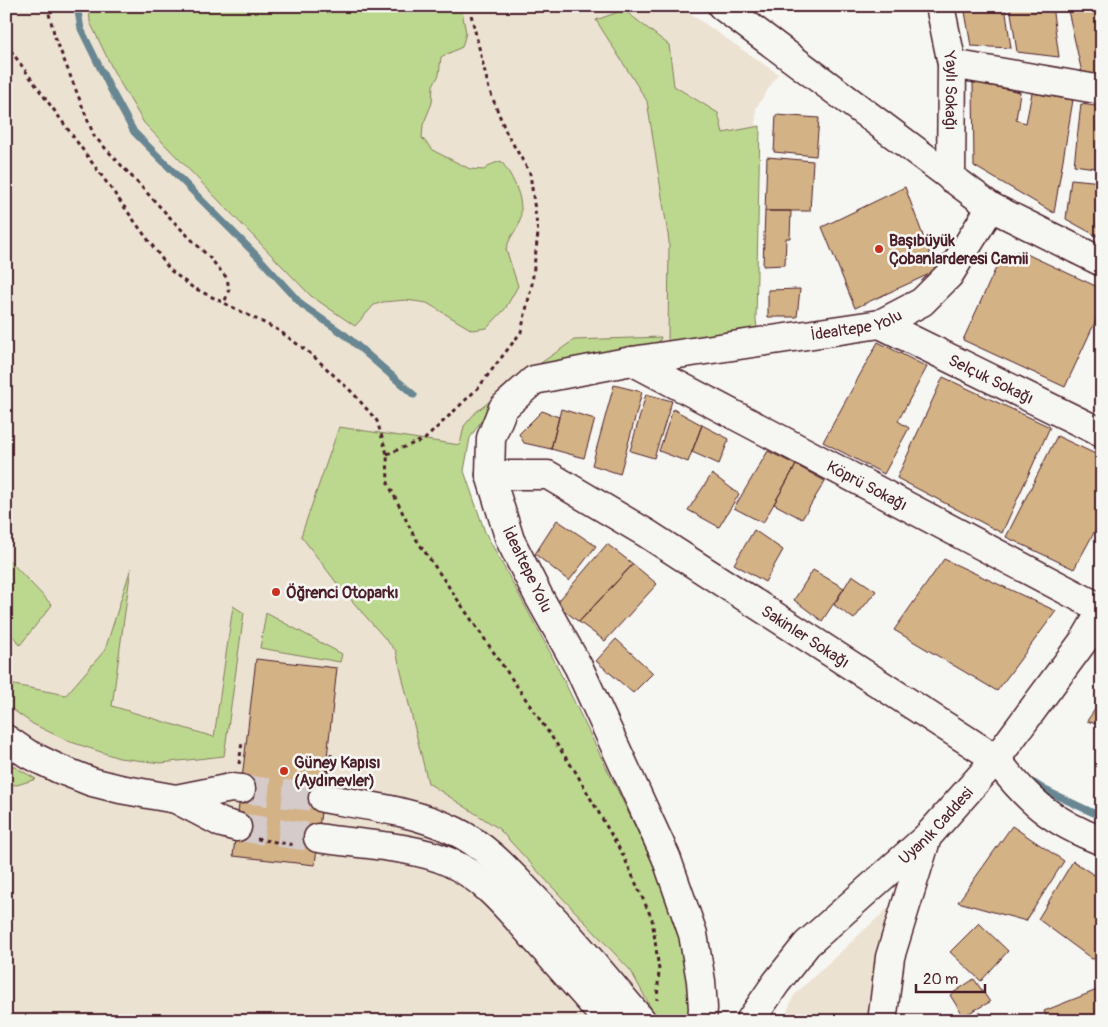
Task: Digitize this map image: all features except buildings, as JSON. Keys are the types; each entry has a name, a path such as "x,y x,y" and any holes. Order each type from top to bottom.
{"street":[{"path":"722,6 991,207 1102,262"},
{"name":"Yaylı Sokağı","path":"940,6 952,64 951,178"},
{"path":"952,64 1102,90"},
{"name":"İdealtepe Yolu","path":"702,1021 701,981 693,934 666,857 579,668 510,540 490,476 491,438 503,408 534,380 632,361 880,324 922,302 949,274 991,207"},
{"name":"Selçuk Sokağı","path":"880,324 1102,433"},
{"name":"Köprü Sokağı","path":"632,361 1102,610"},
{"name":"Sakinler Sokağı","path":"490,476 548,475 646,534 996,759 1016,784 1045,812 1080,832 1102,841"},
{"name":"Uyanık Caddesi","path":"750,1021 776,983 807,944 927,837 996,759 1093,641 1102,610"},
{"path":"6,739 28,754 92,782 176,799 222,824 237,827"},
{"path":"176,799 231,788 240,778"},
{"path":"325,789 439,824 471,840 492,855 649,1012"},
{"path":"883,1021 890,958 927,837"},
{"path":"318,838 434,856 450,862 467,872 500,899 608,1021"}],"path":[{"path":"48,6 55,36 94,136 227,278 229,289 224,304"},
{"path":"387,454 425,439 478,388 521,332 532,284 538,233 530,173 506,132 489,89 469,6"},
{"path":"6,44 170,270 192,287 278,330 310,354 352,393 377,421 387,454 388,483 414,536 575,771 624,857 652,919 659,970 649,1012"},
{"path":"240,778 242,742"},
{"path":"325,789 331,754"}],"shaded area":[{"path":"6,6 679,6 778,74 756,108 753,328 671,334 656,351 476,412 458,476 669,1021 6,1021"},
{"path":"901,896 878,1021 783,1021 794,995"}],"green space":[{"path":"89,6 461,6 466,33 462,47 441,57 439,75 433,85 432,103 423,125 422,138 434,151 470,169 484,170 490,165 501,161 518,191 521,216 519,225 506,249 518,286 505,309 487,328 472,330 427,303 406,300 383,302 374,305 355,326 311,296 144,123 115,74 90,22"},
{"path":"624,10 669,45 674,86 718,113 723,133 760,126 757,328 668,343 669,241 647,101 596,20"},
{"path":"661,337 656,351 516,388 483,418 470,438 464,471 485,532 550,652 669,896 684,940 693,1021 658,1021 631,971 498,828 428,783 396,651 339,586 301,536 339,427 460,445 464,426 476,412 525,374 574,340"},
{"path":"6,557 52,605 20,645 6,627"},
{"path":"131,568 112,706 214,737 233,606 244,613 224,756 161,763 119,758 68,741 33,724 6,705 6,689 9,684 66,695 105,650"},
{"path":"266,613 342,654 340,662 260,648"},
{"path":"6,762 36,779 17,785 6,784"}],"waterway":[{"path":"77,6 81,29 134,132 262,261 302,305 345,335 414,395"},
{"path":"1034,783 1102,817"}],"tunnel":[{"path":"241,789 323,798"},
{"path":"237,827 318,838"}],"place":[{"name":"Başıbüyük Çobanlarderesi Camii","path":"879,249"},
{"name":"Öğrenci Otoparkı","path":"276,592"},
{"name":"Güney Kapısı (Aydınevler)","path":"284,771"}]}
